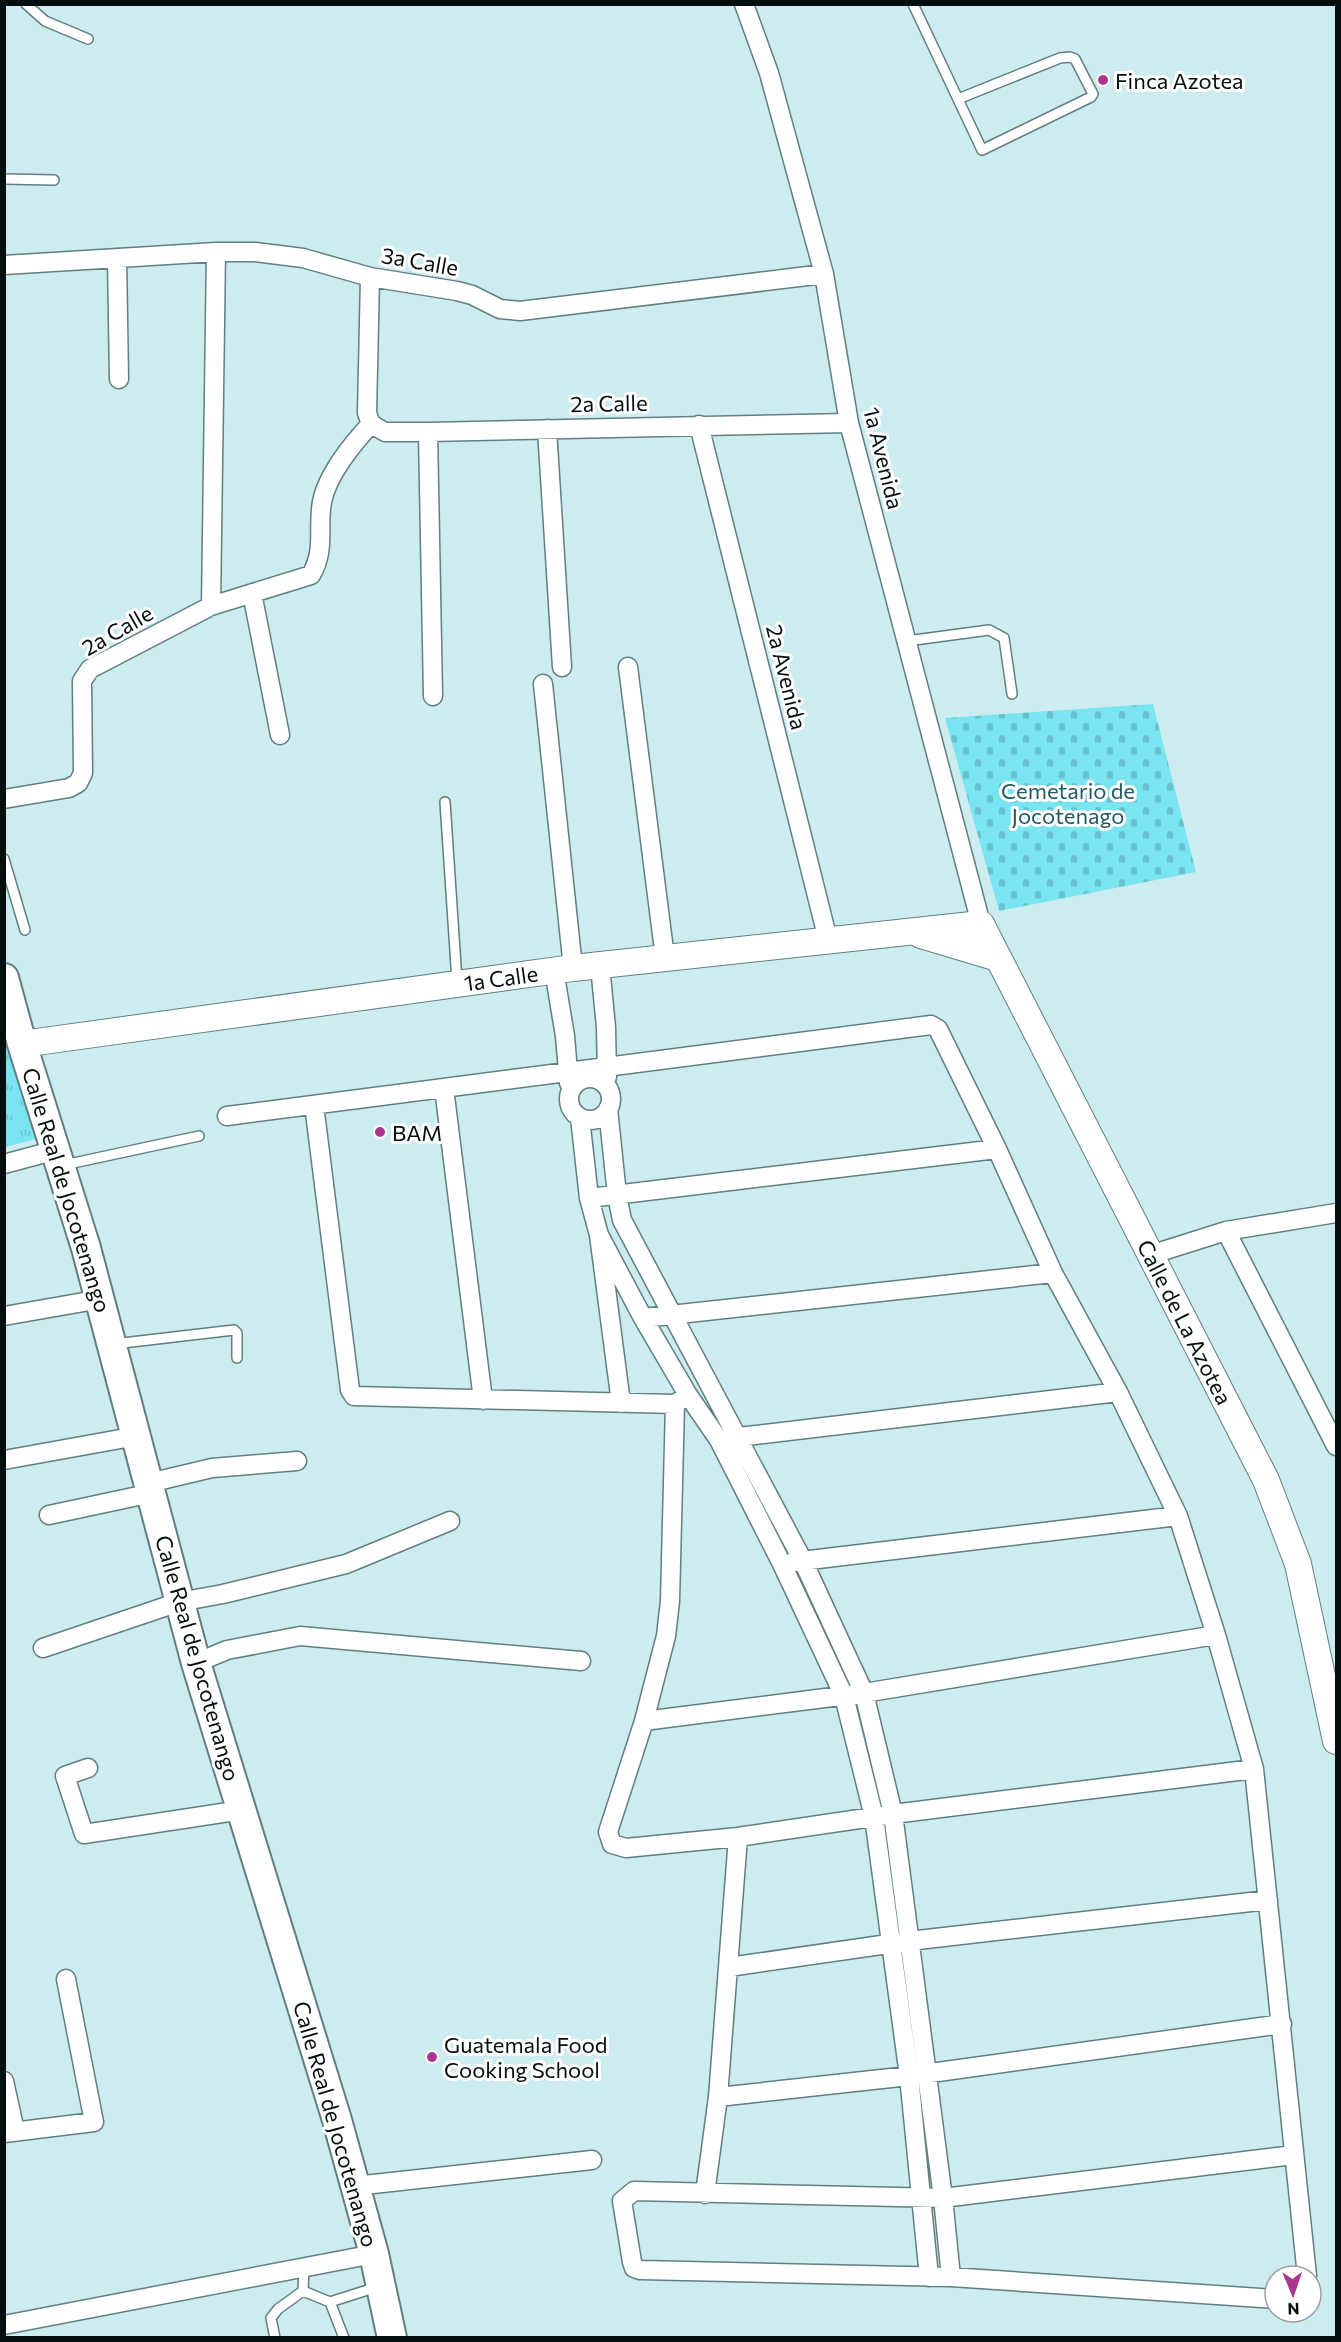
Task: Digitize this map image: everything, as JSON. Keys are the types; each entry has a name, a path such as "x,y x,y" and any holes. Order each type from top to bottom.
{"main road":[{"name":"Calle Real de Jocotenango","path":"4,978 22,1044 101,1299 196,1662 337,2120 374,2254 392,2337"}],"street":[{"name":"1a Avenida","path":"744,4 769,73 824,274 849,423 981,924"},
{"name":"3a Calle","path":"4,265 216,252 255,252 303,258 370,277 457,291 500,309 520,311 824,274"},
{"path":"211,606 216,252"},
{"path":"117,258 119,379"},
{"path":"370,277 367,413 372,424"},
{"name":"2a Calle","path":"4,799 69,788 78,783 83,773 82,681 90,669 211,606 311,575 318,563 321,546 322,502 351,445 372,424 385,432 428,432 849,423"},
{"name":"2a Avenida","path":"699,425 828,940"},
{"path":"548,429 562,667"},
{"path":"428,432 433,696"},
{"path":"252,593 280,735"},
{"path":"628,667 665,958"},
{"path":"543,684 564,969 568,1104 580,1118 593,1120 608,1109"},
{"name":"1a Calle","path":"22,1044 564,969 981,924"},
{"name":"Calle de La Azotea","path":"981,924 1266,1480 1298,1564 1336,1741"},
{"path":"912,932 999,958"},
{"path":"600,966 606,1027 606,1085 611,1097 608,1109 617,1196 622,1220 674,1314 803,1561 864,1693 893,1814 909,1941 929,2277"},
{"path":"227,1116 931,1025 938,1029 997,1149 1053,1273 1118,1392 1178,1516 1216,1635 1254,1769 1306,2264"},
{"path":"569,1091 577,1081 583,1078 596,1078 606,1085"},
{"path":"444,1088 483,1400"},
{"path":"314,1105 351,1390 354,1396 621,1403 681,1400"},
{"path":"580,1118 589,1198 599,1235 621,1403"},
{"path":"589,1198 997,1149"},
{"path":"4,1164 58,1158"},
{"path":"1150,1255 1226,1231 1336,1213"},
{"path":"1226,1231 1336,1446"},
{"path":"599,1235 643,1318 681,1400 719,1440 782,1564 844,1696 874,1817 890,1944 943,2198 951,2277"},
{"path":"643,1318 1053,1273"},
{"path":"4,1316 101,1299"},
{"path":"719,1440 1118,1392"},
{"path":"681,1400 666,1636 644,1721 608,1832 612,1844 626,1848 738,1837 893,1814 1254,1769"},
{"path":"4,1460 137,1436"},
{"path":"49,1515 151,1488 212,1468 297,1461"},
{"path":"782,1564 1178,1516"},
{"path":"43,1648 179,1602 223,1594 346,1564 450,1521"},
{"path":"644,1721 864,1693 1216,1635"},
{"path":"196,1662 227,1650 300,1636 581,1661"},
{"path":"88,1768 65,1776 84,1834 242,1810"},
{"path":"705,2194 717,2097 738,1837"},
{"path":"729,1967 909,1941 1268,1899"},
{"path":"4,2081 10,2132 94,2122 66,1979"},
{"path":"717,2097 917,2075 1282,2024"},
{"path":"1263,2298 951,2277 639,2270 634,2268 622,2201 634,2192 943,2198 1293,2155"},
{"path":"355,2186 592,2160"},
{"path":"4,2325 374,2254"}],"lane":[{"path":"26,4 45,21 88,39"},
{"path":"913,4 957,99 982,150 1093,94 1075,59 1065,57 957,99"},
{"path":"4,179 54,180"},
{"path":"907,641 980,630 996,632 1004,638 1012,694"},
{"path":"445,802 457,984"},
{"path":"5,859 25,930"},
{"path":"58,1158 199,1136"},
{"path":"111,1344 234,1330 237,1333 237,1358"},
{"path":"303,2291 304,2268"},
{"path":"303,2291 330,2302 381,2286"},
{"path":"275,2337 272,2318 278,2309 303,2291"},
{"path":"330,2302 344,2337"}],"green space":[{"name":"Cemetario de Jocotenago","path":"1153,704 1196,872 999,911 945,718"},
{"path":"4,1016 40,1138 5,1147 4,1147"}],"place":[{"name":"Finca Azotea","path":"1103,80"},
{"name":"BAM","path":"380,1132"},
{"name":"Guatemala Food Cooking School","path":"432,2057"}]}
